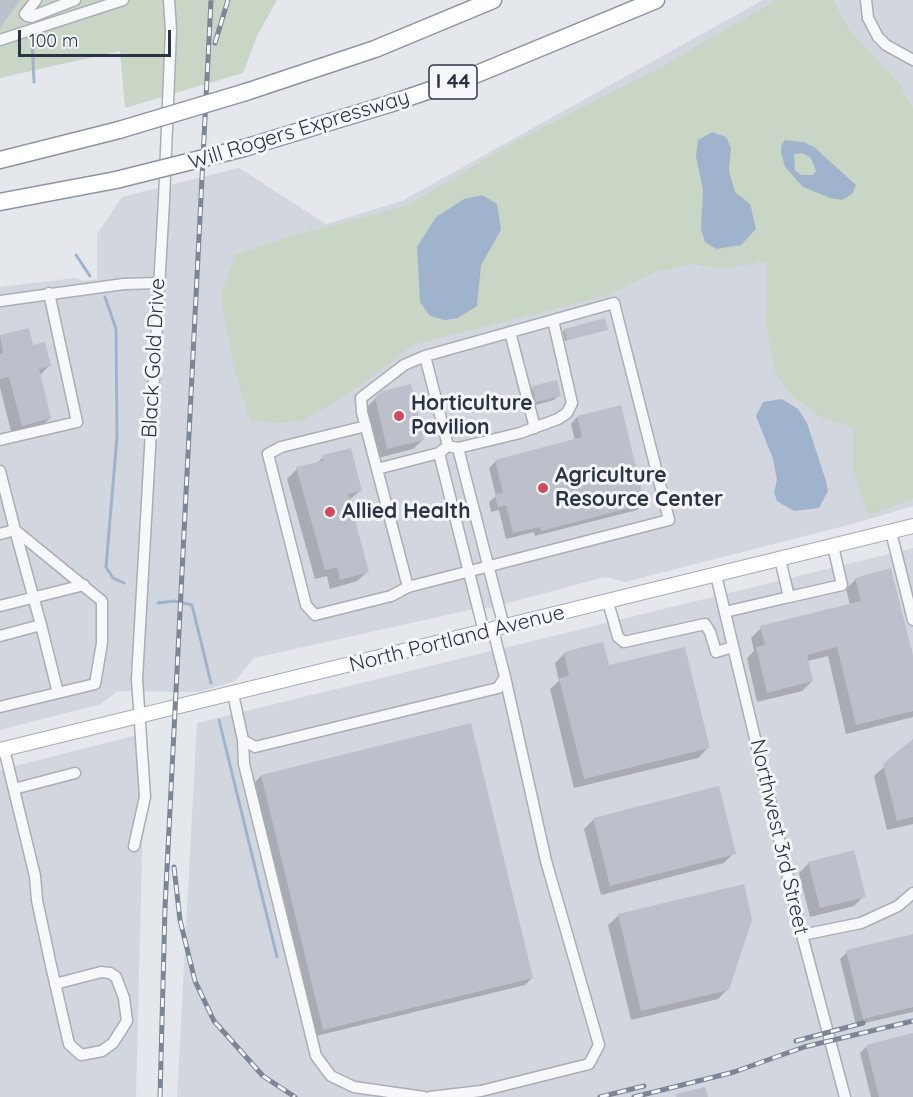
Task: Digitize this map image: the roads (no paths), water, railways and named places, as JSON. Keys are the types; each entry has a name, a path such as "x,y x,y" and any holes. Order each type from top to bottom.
{"highway":[{"path":"0,160 119,130 246,93 375,49 493,0"},
{"name":"Will Rogers Expressway","path":"0,202 116,180 244,148 389,105 472,75 656,0"}],"main road":[{"name":"North Portland Avenue","path":"2,750 913,526"}],"street":[{"path":"36,0 26,14 27,16 32,17 75,0"},
{"path":"0,40 123,0"},
{"name":"Black Gold Drive","path":"134,846 145,797 137,679 170,57 169,0"},
{"path":"866,0 868,18 878,37 886,45 913,60"},
{"path":"0,301 124,284 158,283"},
{"path":"0,440 77,422 49,293"},
{"path":"366,426 281,447 268,454 303,594 311,612 318,615 391,596 408,587 669,520 614,303 425,356 404,366 361,398 366,426 408,587"},
{"path":"377,469 535,428 567,413 573,403 553,320"},
{"path":"510,332 535,428"},
{"path":"425,356 448,449 470,571 494,630"},
{"path":"430,1097 481,1091 589,1064 599,1045 546,861 494,630 489,566 448,449"},
{"path":"0,471 58,693"},
{"path":"0,534 15,530"},
{"path":"0,706 95,684 102,643 102,601 15,530"},
{"path":"891,532 913,620"},
{"path":"725,612 842,585 833,546"},
{"path":"780,559 789,597"},
{"name":"Northwest 3rd Street","path":"716,575 802,935 845,1097"},
{"path":"0,606 84,585"},
{"path":"608,602 618,637 624,642 705,624 716,652 734,647"},
{"path":"0,636 41,625"},
{"path":"242,735 255,747 498,688 505,677"},
{"path":"232,694 242,735 244,764 315,1056 331,1076 354,1087 424,1097"},
{"path":"2,750 35,876 37,900 55,984 69,1044 81,1054 90,1054 102,1051 113,1043 127,1021 124,998 116,977 110,973 101,972 55,984"},
{"path":"14,789 75,773"},
{"path":"802,935 861,922 898,906 913,893"}],"water":[{"path":"712,132 726,137 731,148 729,171 735,192 750,204 756,229 741,245 716,249 705,242 701,229 703,190 696,156 698,140"},
{"path":"785,140 803,142 814,147 856,185 852,194 842,200 830,198 803,187 785,167 781,152","holes":["802,153 811,158 816,171 813,175 801,175 795,170 794,154"]},
{"path":"482,195 497,204 501,230 481,265 477,306 458,318 445,320 430,316 420,302 417,247 436,217 464,199"},
{"path":"782,399 798,409 807,423 828,491 819,508 794,511 777,501 774,492 777,480 773,459 756,416 763,402"}],"waterway":[{"path":"32,41 34,82"},
{"path":"76,255 90,276"},
{"path":"105,297 116,329 117,437 106,567 113,578 124,583"},
{"path":"158,603 174,601 192,605 211,683"},
{"path":"219,720 277,957"}],"railway":[{"path":"160,1097 165,908 211,0"},
{"path":"215,43 228,0"},
{"path":"174,867 180,920 195,981 214,1021 263,1076 295,1097"},
{"path":"634,1097 734,1072 804,1047 913,1021"},
{"path":"796,1041 863,1023"},
{"path":"600,1097 644,1086"}],"place":[{"name":"Horticulture Pavilion","path":"399,416"},
{"name":"Agriculture Resource Center","path":"543,488"},
{"name":"Allied Health","path":"330,512"}]}
